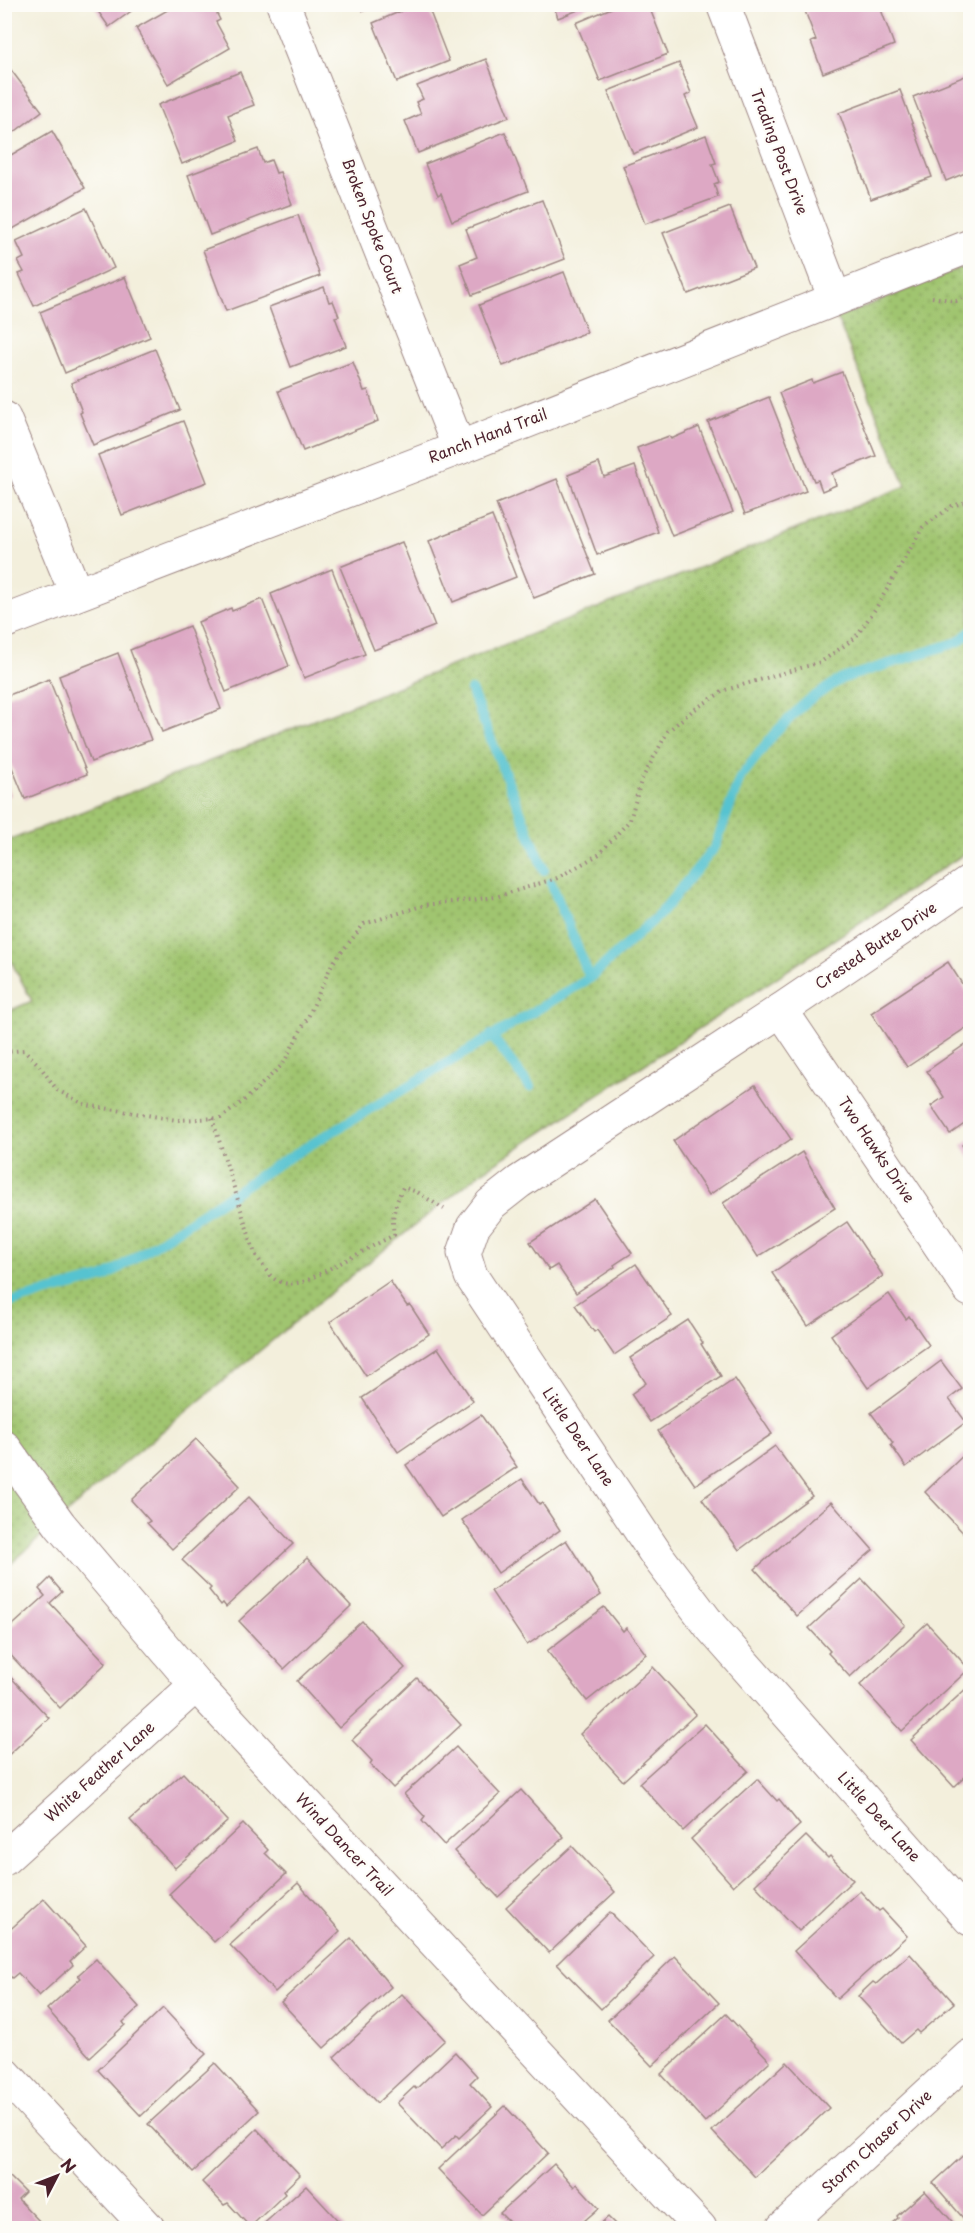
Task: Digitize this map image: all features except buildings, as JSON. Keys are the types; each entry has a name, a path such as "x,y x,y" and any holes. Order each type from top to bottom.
{"street":[{"name":"Broken Spoke Court","path":"283,4 459,448"},
{"name":"Trading Post Drive","path":"723,4 835,299"},
{"name":"Ranch Hand Trail","path":"4,622 459,448 970,246"},
{"path":"4,418 76,593"},
{"name":"Crested Butte Drive","path":"781,1010 970,882"},
{"name":"Little Deer Lane","path":"781,1010 519,1182 491,1204 473,1227 464,1253 471,1276 658,1557 711,1627 970,1919"},
{"name":"Two Hawks Drive","path":"781,1010 970,1290"},
{"name":"Wind Dancer Trail","path":"4,1447 60,1526 196,1685 700,2229"},
{"name":"White Feather Lane","path":"4,1858 196,1685"},
{"name":"Storm Chaser Drive","path":"783,2229 970,2056"},
{"path":"4,2073 148,2229"}],"path":[{"path":"4,1052 24,1050 39,1065 57,1090 86,1105 177,1120 221,1118 283,1064 332,964 364,924 425,905 496,897 556,878 597,855 630,820 641,781 668,731 692,711 725,690 821,662 855,638 876,608 923,527 952,506 970,501"},
{"path":"212,1118 255,1254 267,1273 279,1283 291,1285 306,1281 394,1235 391,1220 396,1201 404,1187 417,1192 473,1227"}],"green space":[{"path":"970,264 970,850 483,1171 319,1302 119,1467 5,1569 4,1013 32,1001 5,950 5,842 906,486 837,318"}],"waterway":[{"path":"4,1304 105,1277 273,1167 590,978 660,914 715,847 740,778 774,734 806,702 841,679 958,642 970,632"},
{"path":"471,690 544,870"},
{"path":"551,883 590,978"},
{"path":"491,1035 530,1087"}]}
